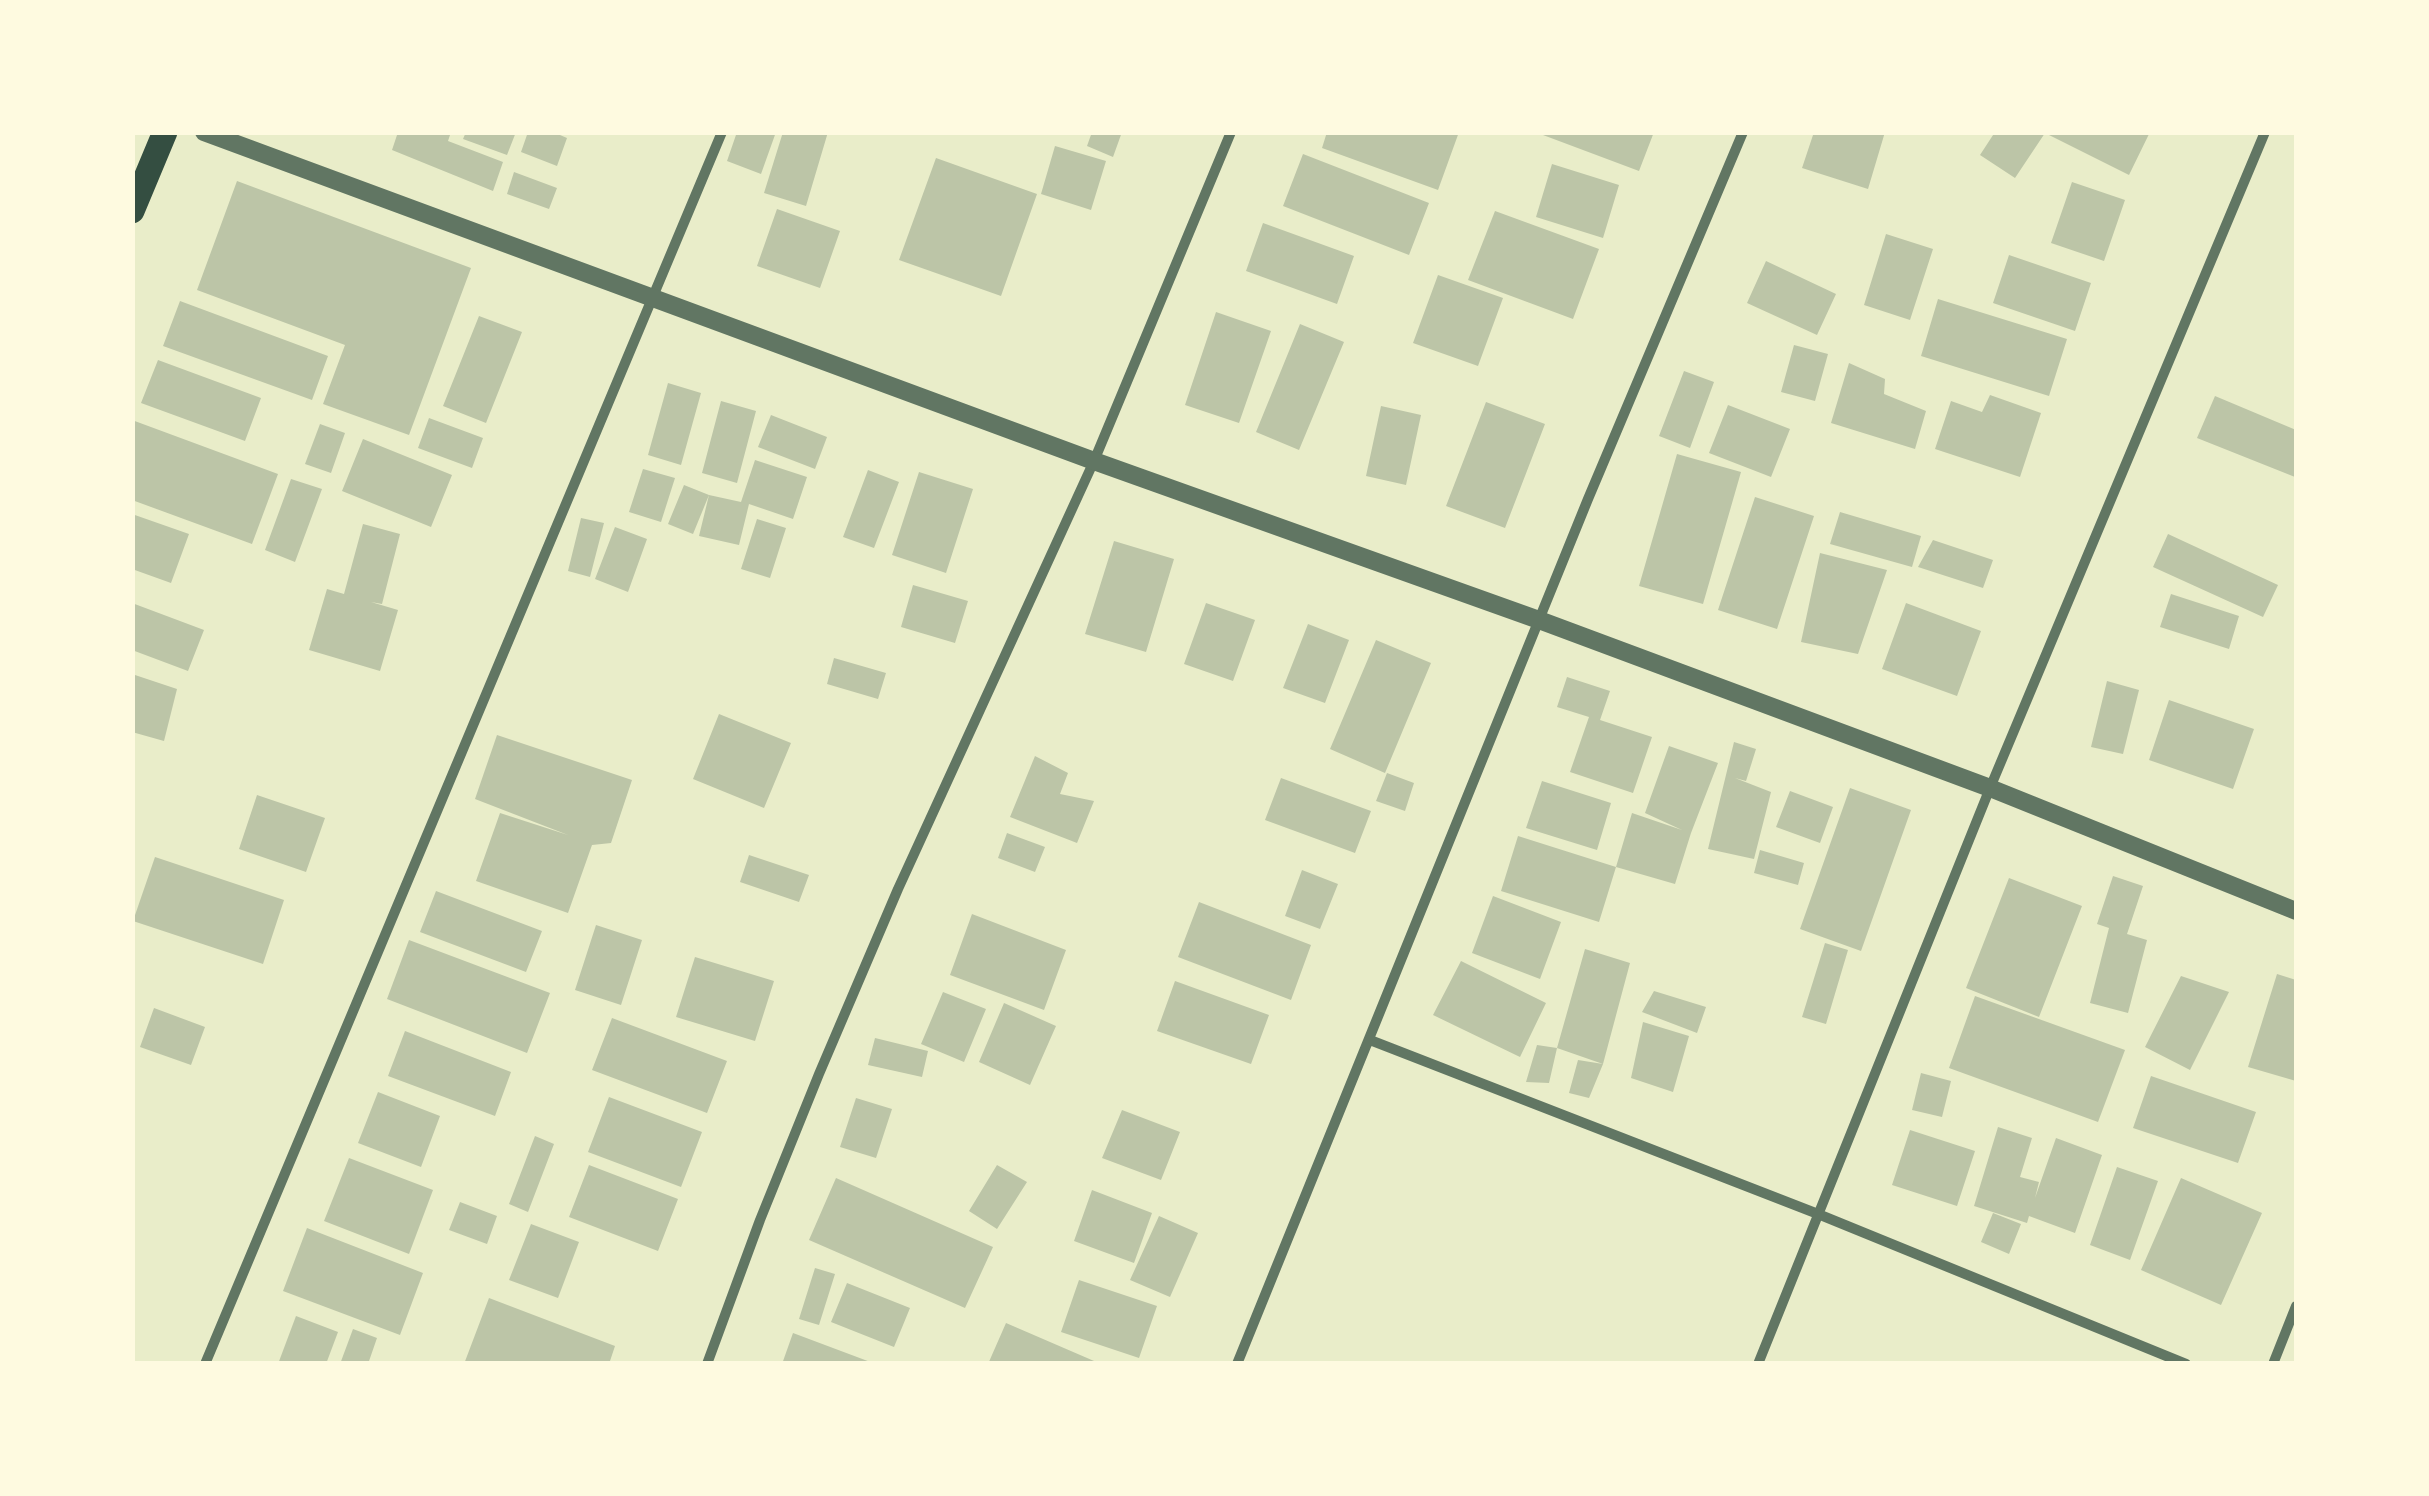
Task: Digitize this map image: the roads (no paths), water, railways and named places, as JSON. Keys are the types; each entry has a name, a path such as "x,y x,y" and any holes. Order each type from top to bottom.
{"main road":[{"path":"132,211 165,132"}],"street":[{"path":"204,132 1094,461 1539,620 1990,788 2296,911"},
{"path":"205,1364 722,132"},
{"path":"707,1364 760,1220 884,922 1094,461 1231,132"},
{"path":"1237,1364 1539,620 1743,132"},
{"path":"1758,1364 1990,788 2265,132"},
{"path":"1370,1040 1818,1214 2186,1364"},
{"path":"2273,1364 2296,1306"}]}
